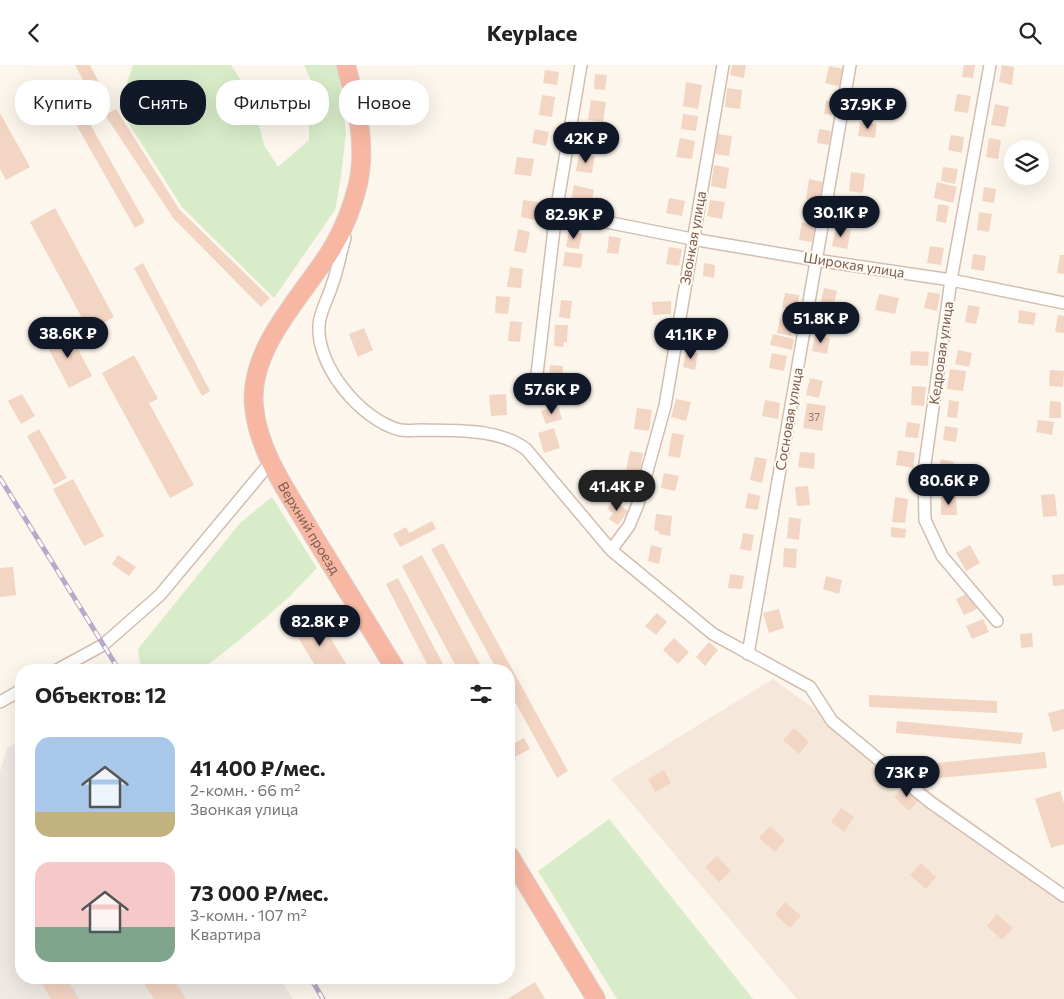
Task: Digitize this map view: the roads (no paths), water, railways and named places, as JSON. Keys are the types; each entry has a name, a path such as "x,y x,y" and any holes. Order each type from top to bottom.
{"highway":[{"name":"Верхний проезд","path":"346,65 356,103 362,143 358,184 342,229 333,247 276,331 260,362 256,377 254,404 257,423 270,463 392,664"},
{"path":"515,865 596,999"}],"street":[{"path":"537,374 556,213 581,65"},
{"name":"Звонкая улица","path":"611,551 629,526 638,504 665,406 723,65"},
{"name":"Сосновая улица","path":"748,654 850,65"},
{"name":"Кедровая улица","path":"990,65 951,280 924,471 925,520 942,556 997,621"},
{"name":"Широкая улица","path":"556,213 692,239 951,280 1064,303"},
{"path":"342,229 346,235 337,270 322,310 319,325 320,342 325,358 344,389 358,405 370,415 401,430 474,431 518,443 526,449 611,551 713,634 810,687 832,721 930,802 1064,897"},
{"path":"68,664 103,645 160,595 270,463"},
{"path":"0,702 15,693"}],"railway":[{"path":"0,478 115,664"},
{"path":"314,984 323,999"}]}
